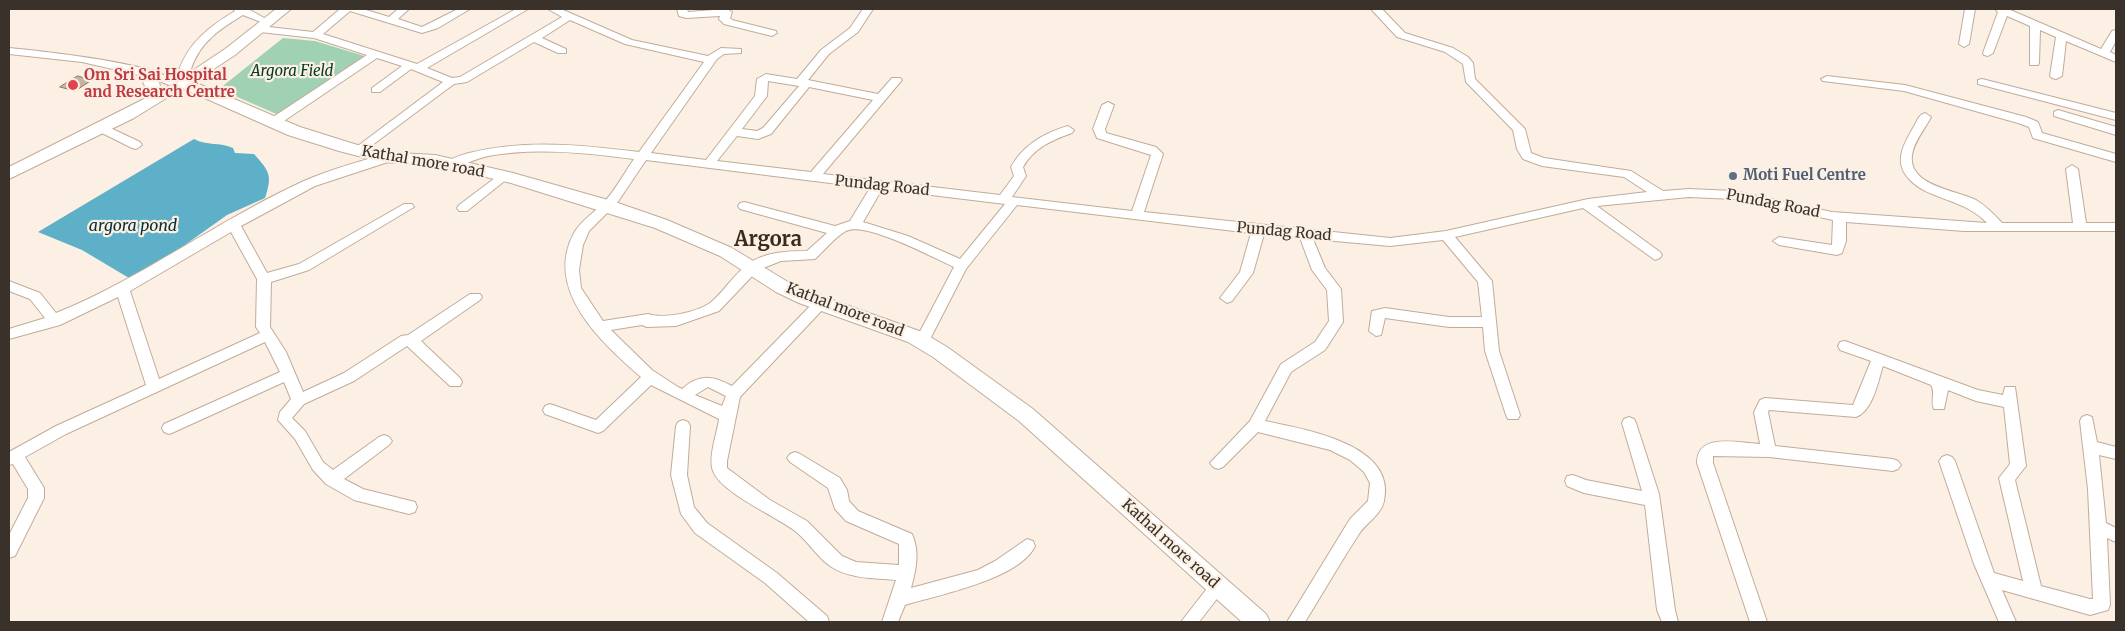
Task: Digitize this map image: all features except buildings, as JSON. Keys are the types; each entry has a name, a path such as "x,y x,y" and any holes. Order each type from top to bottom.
{"main road":[{"path":"9,174 102,128 176,83 214,64 260,24 274,9"},
{"path":"260,24 284,9"},
{"path":"9,168 146,83 176,83"},
{"name":"Kathal more road","path":"176,83 274,122 359,151 390,157 435,160 503,176 609,206 696,238 753,267 782,287 922,341 991,387 1026,415 1258,622"}],"street":[{"path":"9,51 82,59 146,83 150,75 176,83 186,70 188,60 202,39 242,9 260,24 315,35 451,81 471,77 570,16"},
{"path":"315,35 346,9"},
{"path":"353,9 422,30 434,26 465,9"},
{"path":"390,21 404,9"},
{"path":"376,90 413,67 523,9"},
{"path":"553,9 629,42 710,60"},
{"path":"682,9 685,15 727,12 724,19 728,22 772,33"},
{"path":"734,132 755,135 767,131 825,52 854,30 868,9"},
{"path":"1376,9 1401,36 1449,50 1464,59 1468,63 1470,80 1519,129 1523,149 1530,157 1542,162 1622,172 1638,179 1660,194"},
{"path":"1964,44 1970,9"},
{"path":"1988,53 2002,10 2116,59"},
{"path":"2034,63 2035,25"},
{"path":"2103,54 2116,33"},
{"path":"2056,76 2062,37"},
{"path":"534,38 562,51"},
{"path":"727,416 709,405 684,396 650,377 628,358 575,291 573,267 578,237 609,206 710,60 721,51 737,51"},
{"path":"274,122 375,54"},
{"path":"709,164 762,94 761,83 764,78 804,82 880,98"},
{"path":"1827,79 1885,85 1941,96 2022,120 2034,125 2037,135 2116,158"},
{"path":"813,178 896,80"},
{"path":"359,151 451,81"},
{"path":"1982,82 2116,117"},
{"path":"1108,105 1099,130 1101,135 1152,150 1156,154 1137,216"},
{"path":"2058,114 2116,131"},
{"path":"1925,117 1908,150 1905,160 1908,170 1930,189 1975,205 2000,228"},
{"path":"102,128 136,145"},
{"path":"922,341 962,265 1009,200 1020,176 1017,167 1024,154 1037,143 1068,130"},
{"name":"Pundag Road","path":"451,164 482,153 560,148 643,155 813,178 1137,216 1390,242 1446,236 1586,204 1660,194 1728,194 1839,217 2000,228 2116,227"},
{"path":"9,334 54,321 122,288 302,187 390,157"},
{"path":"2072,169 2080,228"},
{"path":"463,208 503,176"},
{"path":"854,224 878,185"},
{"path":"1586,204 1655,255"},
{"path":"744,206 837,231"},
{"path":"264,279 304,267 408,207"},
{"path":"1779,241 1837,250 1840,241 1839,217"},
{"path":"601,326 648,320 671,322 714,307 753,267 784,255 810,256 846,225 854,224 907,240 962,265"},
{"path":"234,226 264,279 262,320 268,335 279,352 299,400"},
{"path":"1227,298 1246,273 1259,229"},
{"path":"1218,463 1255,425 1284,372 1297,359 1320,346 1336,322 1334,289 1319,270 1304,232"},
{"path":"1446,236 1484,281 1488,295 1488,322 1492,351 1513,415"},
{"path":"9,286 35,296 54,321"},
{"path":"122,288 154,387"},
{"path":"409,507 360,495 332,479 318,466 300,435 284,418 299,400 349,377 399,344 410,341 475,297"},
{"path":"821,303 734,394 727,416 719,461 720,470 727,478 764,505 801,526 817,544 842,564 863,570 905,573"},
{"path":"1376,331 1377,315 1385,312 1449,322 1488,322"},
{"path":"9,551 36,498 36,488 12,457 61,430 268,335"},
{"path":"410,341 455,382"},
{"path":"1845,346 1976,395 2010,397 2018,466 2007,478 2034,592"},
{"path":"1769,451 1761,412 1764,405 1770,403 1856,410 1861,406 1879,358"},
{"path":"169,428 289,374"},
{"path":"550,410 598,427 650,377"},
{"path":"1936,380 1942,394 1939,405"},
{"path":"684,396 698,383 707,381 734,394"},
{"path":"1988,579 2090,607 2102,605 2098,527 2087,421"},
{"path":"1629,423 1652,500 1666,610 1670,622"},
{"path":"1255,425 1344,449 1364,462 1376,477 1378,491 1374,506 1358,521 1296,622"},
{"path":"683,426 679,475 687,509 701,528 771,578 821,622"},
{"path":"332,479 384,441"},
{"path":"2090,446 2116,453"},
{"path":"1758,622 1741,566 1705,463 1705,453 1712,448 1769,451 1893,465"},
{"path":"795,458 834,483 846,512 862,522 906,539 909,554 898,599 890,622"},
{"path":"1947,461 1988,579 2007,622"},
{"path":"1573,481 1584,486 1652,500"},
{"path":"2098,527 2116,535"},
{"path":"898,599 981,576 1001,566 1027,546"},
{"path":"1189,622 1218,587"}],"green space":[{"name":"Argora Field","path":"283,38 315,41 371,58 281,116 219,89"}],"water":[{"name":"argora pond","path":"194,139 204,143 228,146 233,148 235,153 254,154 266,169 269,178 265,198 227,215 175,252 129,278 82,250 38,232"}],"place":[{"name":"Om Sri Sai Hospital and Research Centre","path":"73,85"},
{"name":"Moti Fuel Centre","path":"1733,176"}],"district":[{"name":"Argora","path":"768,240"}]}
